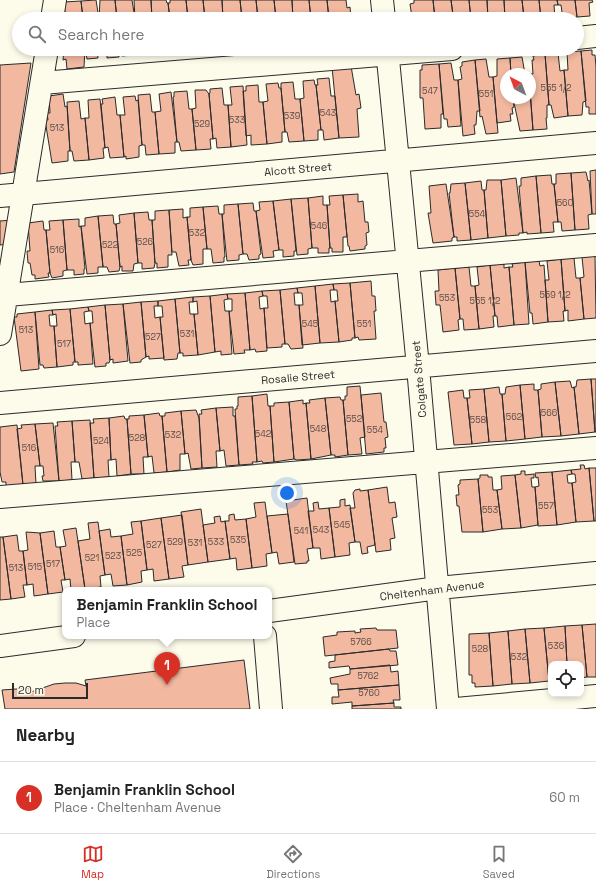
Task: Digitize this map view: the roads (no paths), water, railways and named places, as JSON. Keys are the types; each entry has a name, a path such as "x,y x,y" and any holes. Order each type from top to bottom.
{"street":[{"path":"53,12 55,0"},
{"path":"382,0 383,12"},
{"path":"584,37 596,36"},
{"path":"0,334 46,56"},
{"path":"42,83 342,56"},
{"name":"Colgate Street","path":"387,56 427,463 448,709"},
{"name":"Alcott Street","path":"0,196 596,143"},
{"path":"7,295 596,245"},
{"name":"Rosalie Street","path":"0,403 596,351"},
{"path":"0,497 596,448"},
{"name":"Cheltenham Avenue","path":"272,610 438,588 596,573"},
{"path":"0,646 62,638"},
{"path":"265,639 271,709"},
{"path":"456,709 596,696"}],"place":[{"name":"Benjamin Franklin School","path":"167,685"}]}
